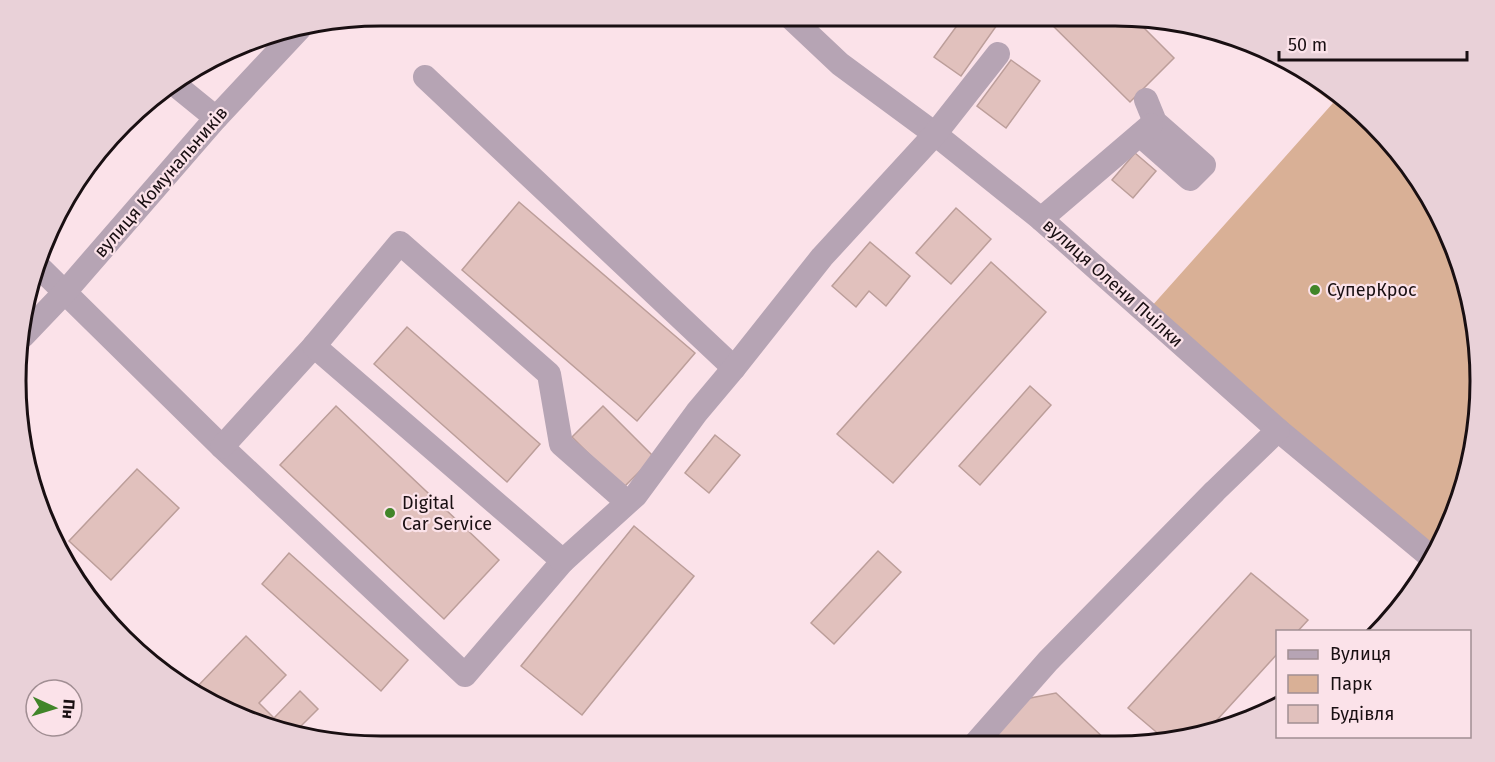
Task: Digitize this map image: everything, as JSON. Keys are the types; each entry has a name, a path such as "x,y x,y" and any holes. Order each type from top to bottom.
{"street":[{"name":"вулиця Олени Пчілки","path":"800,26 840,64 935,134 1041,219 1278,430 1425,553"},
{"name":"вулиця Комунальників","path":"30,328 65,292 216,118 291,37"},
{"path":"43,271 222,447 465,675 563,561 636,495 697,412 822,257 935,134 998,54"},
{"path":"424,77 734,368"},
{"path":"179,88 216,118"},
{"path":"1041,219 1147,129 1146,100"},
{"path":"222,447 314,346 400,243 549,374 561,444 627,502"},
{"path":"314,346 563,561"},
{"path":"982,736 1048,661 1278,430"}],"green space":[{"name":"СуперКрос","path":"1293,73 1312,85 1348,114 1381,147 1410,183 1442,245 1451,267 1463,312 1470,381 1463,450 1451,495 1423,556 1143,316 1333,103"}],"building":[{"path":"957,26 996,26 961,76 934,57"},
{"path":"1053,26 1143,27 1174,58 1130,102"},
{"path":"1011,60 1040,81 1006,128 977,106"},
{"path":"1135,153 1156,171 1133,198 1112,180"},
{"path":"519,202 695,353 637,421 462,270"},
{"path":"956,208 991,239 951,284 916,253"},
{"path":"870,242 910,276 886,306 869,291 856,307 832,286"},
{"path":"991,262 1046,312 893,483 837,434"},
{"path":"407,327 540,444 507,482 374,364"},
{"path":"1030,386 1051,405 980,485 959,466"},
{"name":"Digital Car Service","path":"336,406 499,560 444,619 280,465"},
{"path":"603,406 654,457 623,488 572,437"},
{"path":"715,435 740,455 709,493 685,473"},
{"path":"137,469 179,508 111,580 69,541"},
{"path":"634,526 694,576 582,715 521,666"},
{"path":"878,551 901,572 834,644 811,623"},
{"path":"289,553 408,660 381,691 262,584"},
{"path":"1251,573 1308,620 1299,630 1276,630 1276,655 1216,721 1183,730 1158,733 1128,708"},
{"path":"246,636 286,675 259,703 274,718 300,691 318,709 300,727 267,718 198,686"},
{"path":"1056,693 1102,736 988,736 1020,700"}],"place":[{"name":"СуперКрос","path":"1315,290"},
{"name":"Digital Car Service","path":"390,513"}]}
